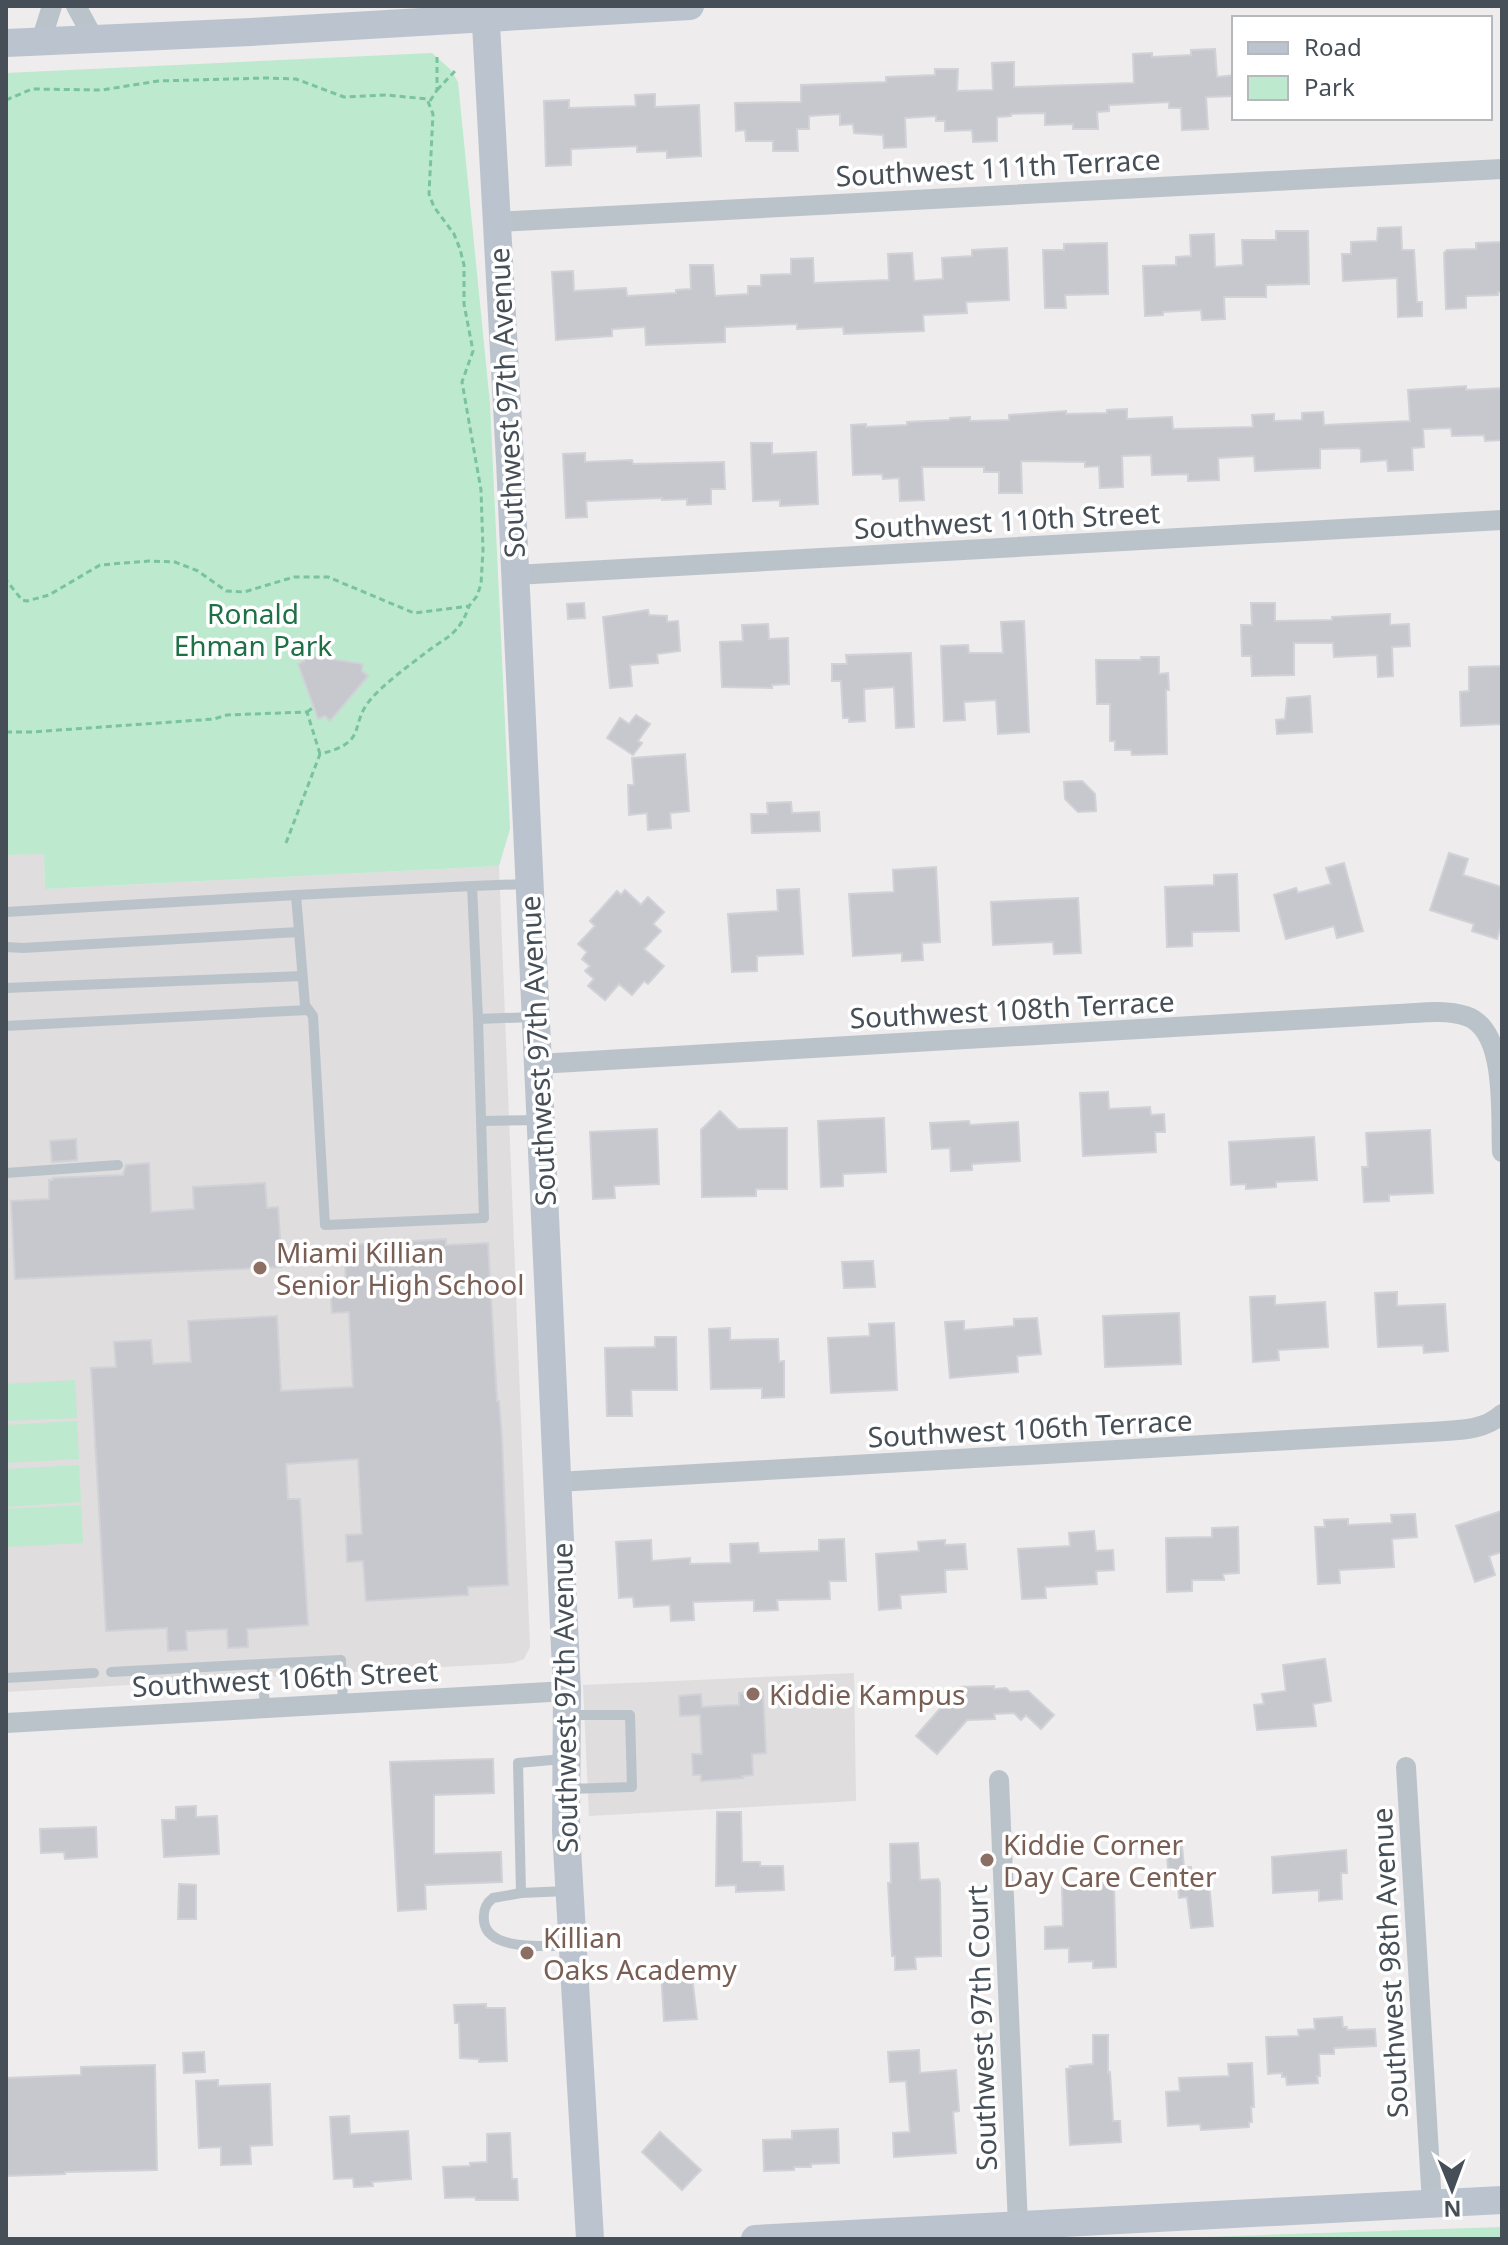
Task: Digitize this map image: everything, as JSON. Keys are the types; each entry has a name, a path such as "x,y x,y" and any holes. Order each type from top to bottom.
{"street":[{"path":"41,41 52,6"},
{"path":"76,6 94,39"},
{"path":"6,43 486,12 690,6"},
{"name":"Southwest 97th Avenue","path":"486,12 567,1703 565,1789 569,1891 590,2239"},
{"name":"Southwest 111th Terrace","path":"496,222 1502,169"},
{"name":"Southwest 110th Street","path":"515,575 1502,520"},
{"name":"Southwest 108th Terrace","path":"538,1064 1440,1012 1466,1016 1485,1029 1495,1055 1502,1152"},
{"name":"Southwest 106th Terrace","path":"557,1482 1472,1429 1490,1423 1502,1414"},
{"name":"Southwest 106th Street","path":"6,1723 343,1703 567,1703"},
{"name":"Southwest 98th Avenue","path":"1406,1767 1432,2204"},
{"name":"Southwest 97th Court","path":"999,1780 1018,2225"},
{"path":"755,2239 907,2235 1018,2225 1502,2200"}],"lane":[{"path":"6,912 529,884"},
{"path":"296,895 305,1005 313,1016 325,1225 484,1218 472,886"},
{"path":"6,947 299,932"},
{"path":"6,988 302,976"},
{"path":"6,1026 308,1010"},
{"path":"478,1019 536,1017"},
{"path":"481,1121 540,1120"},
{"path":"6,1173 118,1165"},
{"path":"111,1672 341,1660 343,1703"},
{"path":"262,1664 265,1708"},
{"path":"6,1678 94,1673"},
{"path":"565,1789 632,1787 630,1715 567,1703"},
{"path":"521,1893 518,1763 566,1758"},
{"path":"569,1891 499,1895 487,1902 484,1916 488,1934 495,1939 516,1944 572,1946"}],"path":[{"path":"437,55 437,90"},
{"path":"320,754 345,745 356,734 368,702 426,652 452,637 465,619 481,584 481,490 462,382 473,351 464,304 464,265 454,234 434,207 427,186 432,123 430,102 456,70"},
{"path":"6,100 32,89 102,90 158,81 266,78 296,79 344,97 410,96 430,102"},
{"path":"6,580 22,600 27,601 49,595 100,565 175,562 198,571 226,591 244,592 294,577 328,577 414,613 469,606"},
{"path":"6,732 307,712 314,707"},
{"path":"286,843 320,754 307,712"}],"shaded area":[{"name":"Miami Killian Senior High School","path":"44,853 45,889 499,866 530,1647 524,1659 513,1663 6,1692 6,855"},
{"path":"854,1673 856,1801 589,1816 583,1685"}],"green space":[{"name":"Ronald Ehman Park","path":"432,53 451,70 458,82 490,404 510,829 499,866 45,889 44,854 6,855 6,73"},
{"path":"75,1380 77,1418 6,1421 6,1384"},
{"path":"77,1421 79,1459 6,1463 6,1425"},
{"path":"79,1465 81,1502 6,1507 6,1469"},
{"path":"81,1505 83,1543 6,1547 6,1509"},
{"path":"1502,2227 1502,2239 1142,2239"}],"building":[{"path":"1215,49 1217,77 1232,75 1232,96 1206,97 1208,129 1182,130 1181,108 1169,108 1169,102 1109,105 1109,111 1097,112 1098,129 1073,129 1073,124 1045,125 1045,113 997,117 997,141 973,142 972,130 945,131 945,121 936,121 936,116 905,118 906,147 884,148 883,135 854,133 853,124 840,125 840,114 809,116 809,129 797,129 798,151 773,151 773,141 746,141 745,130 736,131 735,103 801,102 801,85 886,82 886,77 935,75 935,69 958,69 957,91 993,90 992,63 1014,62 1014,87 1134,83 1133,54 1152,53 1152,57 1191,55 1191,50"},
{"path":"655,94 655,107 699,105 701,156 667,158 667,151 637,152 637,146 571,149 571,165 546,166 544,101 569,100 569,108 636,106 635,95"},
{"path":"1401,227 1402,250 1414,250 1417,302 1422,302 1422,316 1398,317 1397,278 1343,281 1342,254 1351,254 1351,242 1377,241 1378,228"},
{"path":"1276,231 1308,231 1309,284 1266,285 1266,297 1224,297 1225,319 1202,320 1201,310 1145,316 1143,266 1176,265 1176,257 1191,256 1190,235 1214,234 1215,267 1243,265 1242,240 1276,240"},
{"path":"1502,242 1502,292 1498,295 1466,296 1466,308 1446,309 1444,253 1447,250 1476,249 1476,243"},
{"path":"1107,243 1108,294 1065,295 1066,308 1045,308 1043,250 1064,250 1064,244"},
{"path":"1007,248 1009,300 966,302 967,313 923,315 924,331 844,334 843,327 797,329 797,324 725,327 725,342 646,345 645,327 612,329 612,336 556,340 552,272 573,271 574,291 626,288 627,296 691,289 690,265 713,265 715,296 748,294 748,286 761,286 761,275 791,274 791,259 813,258 814,283 889,280 888,254 912,253 914,281 943,279 942,258 972,256 972,250"},
{"path":"1466,386 1466,390 1502,388 1502,440 1485,441 1484,435 1452,436 1451,428 1423,429 1424,447 1412,448 1413,470 1388,471 1387,460 1361,462 1361,450 1358,448 1320,449 1320,468 1255,471 1254,456 1218,458 1219,480 1188,481 1188,474 1152,475 1151,455 1122,456 1123,487 1100,488 1099,466 1085,467 1085,462 1021,461 1022,493 999,493 999,472 984,472 984,467 922,467 924,500 900,501 899,478 883,479 882,474 853,475 851,425 907,425 907,422 970,417 970,421 1009,420 1009,415 1066,411 1066,414 1107,413 1107,410 1127,409 1127,419 1172,417 1173,429 1253,427 1252,415 1274,414 1274,421 1302,420 1302,413 1323,412 1324,425 1410,421 1408,390"},
{"path":"751,443 772,443 772,454 816,452 818,504 780,506 780,500 753,501"},
{"path":"585,453 585,462 724,462 725,489 711,489 711,504 687,505 687,499 662,498 586,501 587,517 566,518 563,454"},
{"path":"584,603 585,618 568,619 567,604"},
{"path":"1251,603 1275,603 1275,621 1332,620 1332,617 1390,614 1390,625 1409,624 1410,646 1392,647 1393,676 1378,677 1377,655 1334,657 1333,643 1294,643 1294,675 1252,676 1251,656 1242,656 1241,625 1252,625"},
{"path":"648,610 649,615 667,616 667,622 678,621 680,651 657,654 658,663 630,665 632,686 610,688 603,617"},
{"path":"1024,621 1029,732 998,734 996,700 964,702 965,720 944,721 941,646 968,645 969,653 1003,653 1001,622"},
{"path":"768,624 769,639 788,638 789,684 772,685 772,688 722,687 720,642 743,641 742,625"},
{"path":"911,653 914,727 896,728 894,687 864,689 865,721 849,722 849,718 843,718 841,681 832,681 832,664 847,664 846,655"},
{"path":"305,655 363,664 362,671 368,676 330,721 325,716 318,719 298,664 304,661"},
{"path":"1141,657 1159,657 1159,674 1168,673 1167,754 1132,755 1131,750 1115,750 1115,741 1110,741 1110,704 1097,704 1096,660 1141,660"},
{"path":"1502,666 1502,724 1461,726 1460,692 1469,691 1469,667"},
{"path":"1310,696 1312,732 1277,734 1276,720 1285,719 1287,698"},
{"path":"636,715 650,724 633,755 607,738 620,718 629,724"},
{"path":"685,754 689,811 670,813 671,828 648,830 647,813 629,815 628,785 634,785 632,758"},
{"path":"1082,781 1095,794 1096,811 1078,812 1065,799 1064,782"},
{"path":"791,802 792,813 819,812 820,831 752,833 751,814 768,814 767,803"},
{"path":"1449,853 1468,859 1463,875 1502,887 1502,922 1497,939 1472,931 1474,924 1430,910"},
{"path":"1344,863 1363,931 1337,938 1334,926 1286,939 1274,895 1296,888 1298,893 1331,884 1326,868"},
{"path":"936,867 940,942 922,943 923,960 902,961 902,953 853,956 849,894 894,892 893,870"},
{"path":"1237,874 1239,931 1192,932 1192,946 1167,947 1165,887 1214,885 1214,875"},
{"path":"799,889 803,954 757,956 757,971 732,972 728,914 778,911 777,890"},
{"path":"625,890 641,905 648,897 664,912 653,924 661,931 644,949 664,966 648,984 644,981 632,995 619,984 605,1000 588,986 594,979 585,971 590,966 582,959 587,952 578,944 595,926 590,921 617,891 621,895"},
{"path":"1078,898 1081,953 1054,954 1053,942 993,945 991,902"},
{"path":"1108,1092 1109,1109 1150,1107 1151,1115 1164,1114 1165,1132 1155,1132 1156,1152 1083,1156 1080,1093"},
{"path":"720,1111 738,1129 787,1128 787,1189 756,1189 756,1196 702,1197 701,1130"},
{"path":"884,1118 886,1172 843,1174 843,1186 821,1187 818,1121"},
{"path":"969,1121 970,1125 1018,1122 1020,1161 972,1164 972,1170 951,1171 950,1148 932,1149 930,1123"},
{"path":"657,1129 659,1184 614,1186 615,1198 593,1199 590,1132"},
{"path":"1430,1130 1433,1193 1389,1195 1389,1201 1364,1202 1362,1167 1368,1167 1366,1133"},
{"path":"1314,1137 1317,1180 1276,1182 1276,1187 1246,1189 1246,1184 1231,1185 1229,1142"},
{"path":"76,1139 77,1160 52,1162 50,1141"},
{"path":"149,1163 151,1212 194,1209 193,1187 265,1183 267,1208 278,1207 282,1267 15,1279 11,1201 49,1199 49,1180 53,1178 123,1175 126,1165"},
{"path":"446,1239 446,1245 488,1243 502,1439 508,1585 468,1587 468,1595 366,1601 363,1561 347,1562 346,1535 362,1534 358,1459 286,1464 288,1499 300,1499 308,1625 247,1629 248,1647 228,1648 227,1629 186,1631 187,1650 168,1651 167,1628 106,1631 91,1368 116,1367 114,1342 151,1340 153,1364 191,1362 188,1321 277,1316 281,1391 353,1387 349,1312 332,1313 330,1285 346,1284 344,1245"},
{"path":"873,1261 875,1287 844,1288 842,1262"},
{"path":"1397,1292 1397,1306 1445,1304 1448,1351 1424,1353 1423,1345 1378,1347 1375,1293"},
{"path":"1275,1296 1275,1305 1325,1302 1328,1347 1278,1350 1279,1360 1253,1362 1250,1297"},
{"path":"1179,1313 1181,1364 1105,1367 1103,1316"},
{"path":"1037,1318 1041,1354 1017,1356 1018,1372 950,1378 945,1322 964,1321 964,1330 1014,1326 1014,1319"},
{"path":"894,1323 897,1390 831,1393 828,1338 870,1336 869,1324"},
{"path":"730,1328 730,1340 778,1339 779,1362 784,1361 784,1397 762,1398 762,1388 711,1389 709,1329"},
{"path":"655,1337 676,1337 677,1390 631,1390 632,1416 607,1416 605,1348 655,1347"},
{"path":"1502,1511 1502,1552 1489,1556 1495,1575 1475,1582 1456,1526"},
{"path":"1415,1514 1417,1537 1392,1539 1394,1567 1339,1570 1340,1583 1318,1584 1315,1527 1325,1527 1324,1520 1348,1519 1348,1525 1392,1523 1391,1515"},
{"path":"1238,1527 1239,1573 1223,1574 1224,1580 1192,1580 1192,1591 1167,1592 1166,1538 1212,1537 1212,1528"},
{"path":"1094,1531 1096,1551 1113,1550 1114,1570 1096,1571 1097,1584 1045,1587 1046,1598 1022,1599 1018,1549 1070,1546 1069,1533"},
{"path":"844,1539 846,1581 829,1581 830,1599 777,1600 778,1610 754,1611 754,1600 693,1602 694,1620 671,1621 670,1605 634,1607 633,1597 619,1598 616,1542 651,1540 652,1561 690,1558 690,1564 731,1563 730,1544 758,1543 759,1553 819,1551 819,1540"},
{"path":"945,1540 945,1545 965,1544 967,1569 945,1570 946,1592 900,1595 901,1608 879,1610 876,1554 919,1551 918,1542"},
{"path":"1325,1659 1331,1701 1313,1704 1316,1726 1257,1730 1254,1705 1264,1704 1262,1694 1286,1691 1283,1665"},
{"path":"994,1686 994,1689 1006,1688 1010,1692 1028,1691 1054,1715 1041,1729 1026,1715 1021,1720 1014,1713 994,1714 995,1719 967,1720 937,1754 916,1736 959,1687"},
{"path":"763,1692 766,1753 752,1754 753,1775 701,1781 701,1775 693,1775 692,1754 702,1754 700,1715 680,1716 679,1696 701,1694 702,1707 739,1705 739,1693"},
{"path":"493,1759 494,1793 434,1795 434,1854 501,1852 502,1882 425,1885 426,1909 398,1911 390,1762"},
{"path":"196,1806 196,1817 217,1816 219,1854 164,1857 162,1820 176,1820 176,1807"},
{"path":"717,1812 741,1812 742,1862 783,1866 784,1890 736,1892 736,1885 716,1886"},
{"path":"96,1827 97,1857 65,1859 64,1852 41,1853 40,1829"},
{"path":"918,1843 920,1880 938,1879 940,1883 941,1956 915,1957 916,1969 895,1970 888,1883 891,1883 890,1844"},
{"path":"1182,1846 1184,1867 1191,1867 1191,1873 1208,1871 1213,1926 1191,1928 1187,1897 1179,1898 1178,1885 1170,1886 1166,1848"},
{"path":"1346,1850 1347,1873 1341,1873 1342,1899 1319,1901 1319,1890 1273,1893 1272,1857"},
{"path":"1100,1880 1100,1883 1114,1883 1116,1967 1093,1968 1093,1961 1069,1962 1069,1948 1045,1949 1045,1927 1063,1926 1062,1886"},
{"path":"179,1884 196,1885 196,1919 178,1919"},
{"path":"691,1968 697,2019 664,2021 661,1971"},
{"path":"486,2004 486,2008 505,2008 507,2061 479,2062 479,2059 460,2058 459,2023 455,2023 454,2005"},
{"path":"1342,2017 1343,2027 1347,2030 1375,2029 1376,2046 1334,2048 1334,2054 1319,2054 1318,2083 1287,2085 1282,2073 1268,2074 1266,2037 1299,2036 1298,2030 1315,2029 1314,2019"},
{"path":"1093,2035 1108,2035 1113,2121 1120,2121 1121,2142 1070,2145 1066,2069 1093,2064"},
{"path":"919,2050 920,2073 956,2070 959,2111 953,2112 956,2153 894,2157 893,2133 910,2132 906,2081 890,2082 888,2052"},
{"path":"204,2052 205,2072 184,2073 183,2053"},
{"path":"1252,2063 1254,2107 1251,2107 1252,2122 1249,2122 1249,2127 1201,2130 1200,2124 1168,2126 1166,2092 1180,2091 1179,2078 1229,2076 1228,2064"},
{"path":"155,2065 157,2170 6,2176 6,2078 81,2075 81,2067"},
{"path":"218,2080 218,2086 270,2084 272,2145 250,2146 251,2164 221,2165 221,2147 199,2148 196,2081"},
{"path":"349,2116 350,2134 408,2131 411,2179 372,2182 373,2186 354,2187 353,2178 334,2179 330,2117"},
{"path":"838,2129 839,2163 764,2171 763,2140 792,2139 792,2131"},
{"path":"660,2132 701,2170 682,2190 642,2152"},
{"path":"510,2133 512,2179 517,2179 518,2200 445,2198 443,2167 487,2162 487,2134"}],"place":[{"name":"Miami Killian Senior High School","path":"260,1268"},
{"name":"Kiddie Kampus","path":"753,1694"},
{"name":"Kiddie Corner Day Care Center","path":"987,1860"},
{"name":"Killian Oaks Academy","path":"527,1953"}]}
